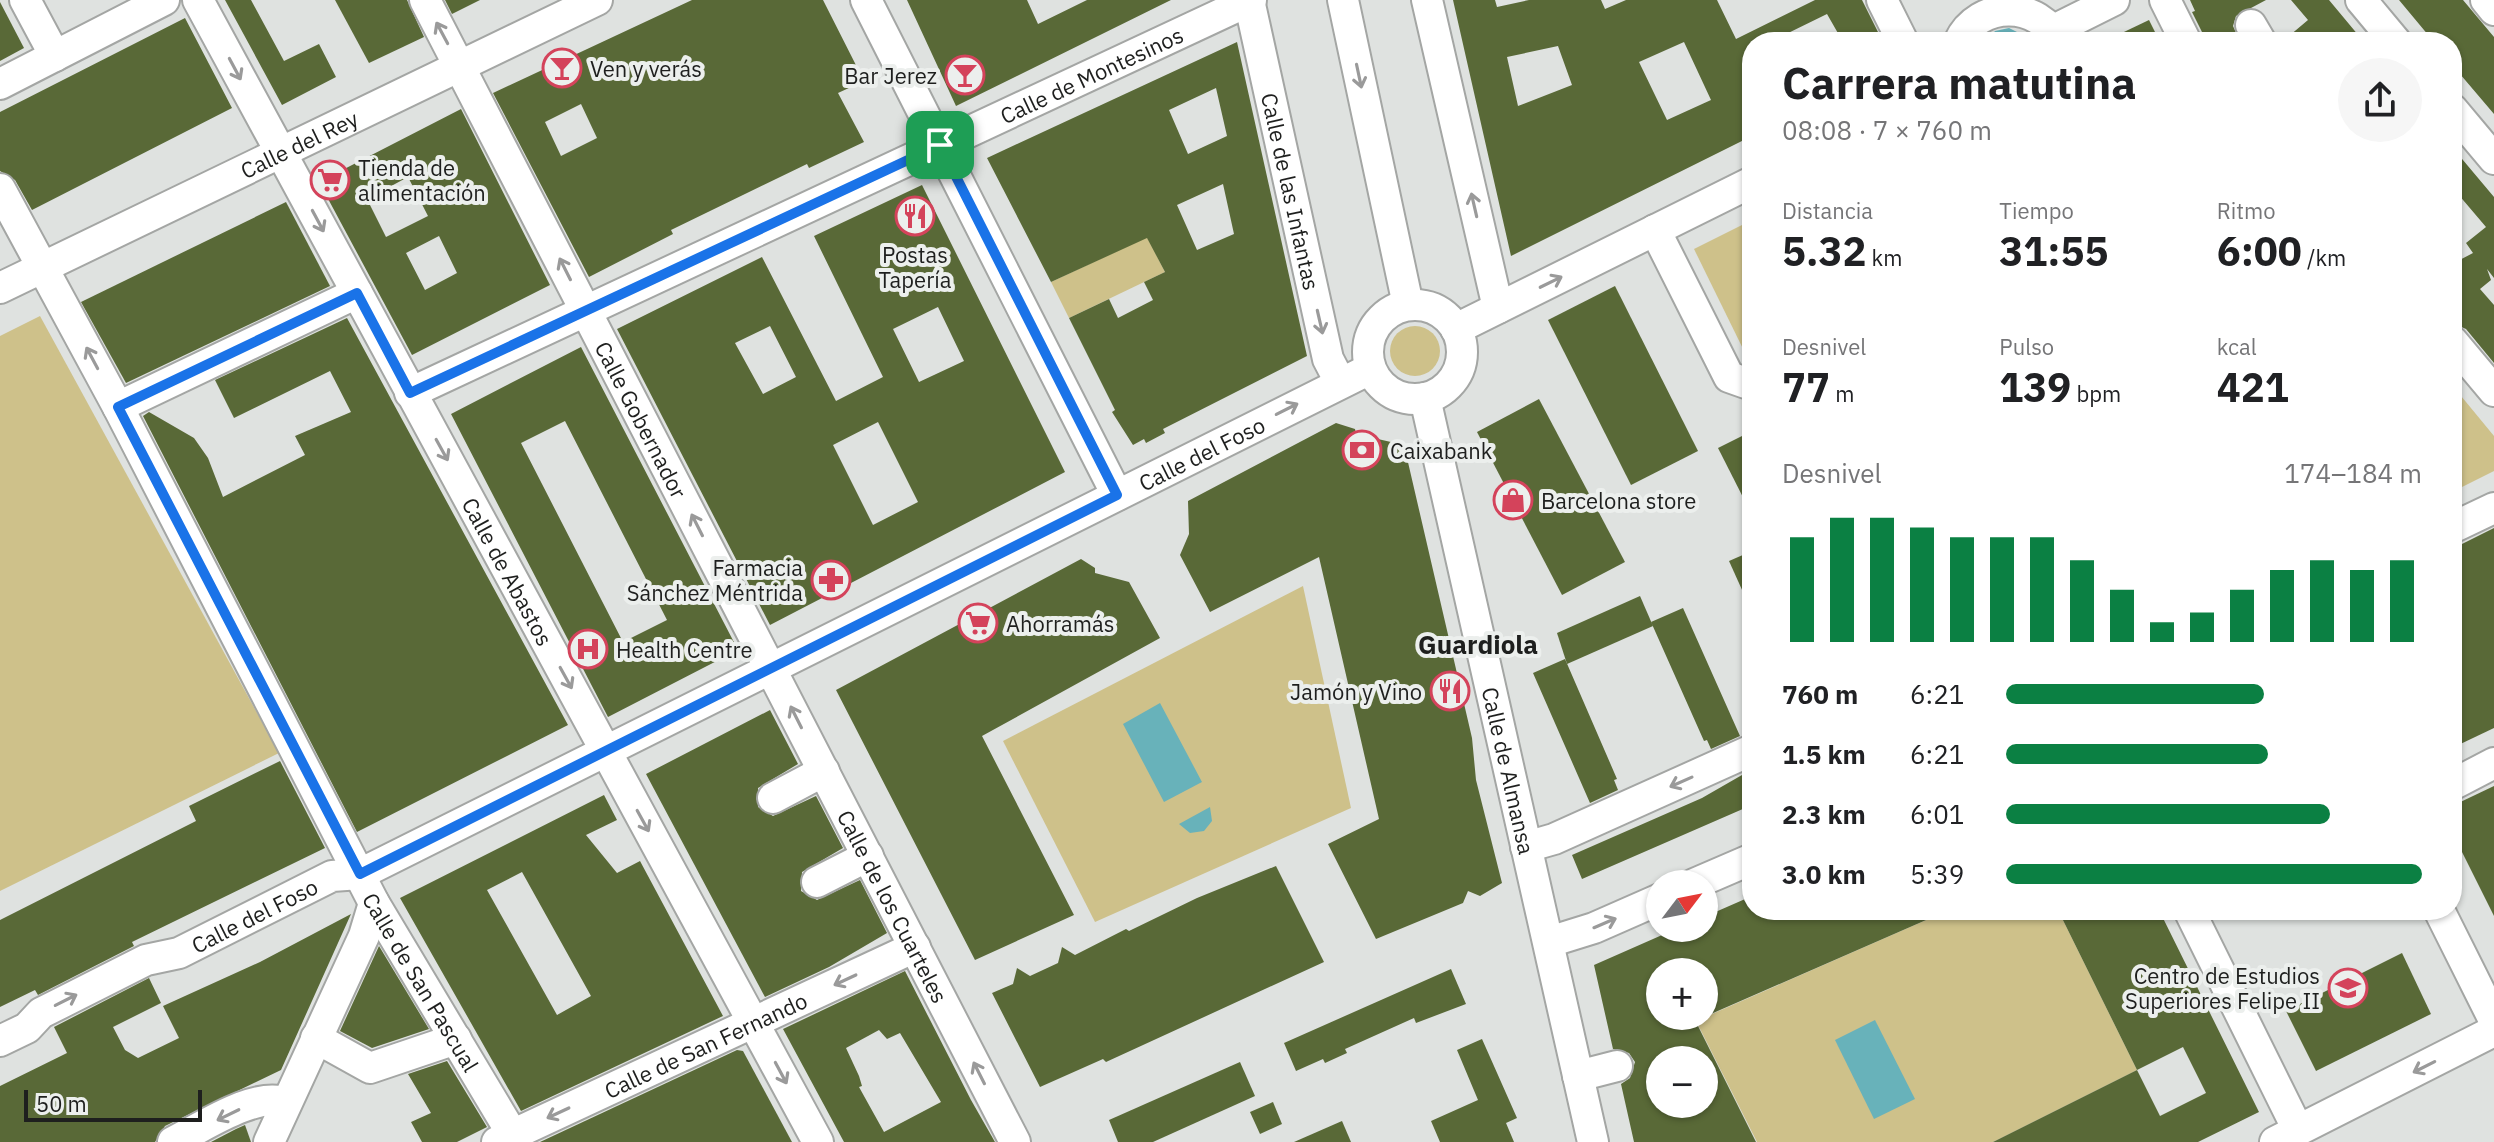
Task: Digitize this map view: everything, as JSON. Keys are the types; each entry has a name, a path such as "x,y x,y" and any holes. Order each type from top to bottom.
{"street":[{"path":"25,0 55,56"},
{"path":"0,84 164,0"},
{"name":"Calle de Abastos","path":"198,0 818,1142"},
{"name":"Calle Gobernador","path":"425,0 771,669"},
{"name":"Calle del Rey","path":"0,288 597,0"},
{"path":"866,0 1117,495"},
{"name":"Calle de Montesinos","path":"410,393 1250,0"},
{"name":"Calle de las Infantas","path":"1250,0 1328,359 1340,382"},
{"path":"1343,0 1408,305"},
{"path":"1427,0 1498,308"},
{"path":"1882,0 1898,32"},
{"path":"2165,0 2181,32"},
{"path":"2361,0 2388,32"},
{"path":"2486,0 2494,10"},
{"path":"2062,32 2110,2"},
{"path":"2091,32 2106,25 2110,2"},
{"path":"1965,32 1985,4 2001,3 2031,8 2052,32"},
{"path":"2462,121 2494,159"},
{"name":"Calle de San Pascual","path":"0,189 118,407 374,903 456,1039 509,1140"},
{"path":"1456,329 1655,230 1742,195"},
{"path":"1655,230 1729,377 1742,382"},
{"path":"118,407 357,293"},
{"path":"1408,305 1438,310 1456,329 1462,357 1458,371 1439,393 1425,398 1399,397 1387,391 1370,369 1367,352 1376,323 1396,307 1408,305"},
{"path":"2462,353 2494,391"},
{"name":"Calle del Foso","path":"0,1041 27,1028 41,1013 146,960 179,953 332,876 360,874 1370,369"},
{"name":"Calle de Almansa","path":"1425,398 1593,1142"},
{"path":"2462,523 2494,508"},
{"name":"Calle de los Cuarteles","path":"771,669 1015,1142"},
{"path":"1526,847 1554,839 1742,754"},
{"path":"2462,780 2494,763"},
{"path":"773,798 824,771"},
{"path":"817,882 868,856"},
{"path":"1718,874 1742,863"},
{"path":"269,1142 364,936 374,903"},
{"path":"1549,942 1594,928 1646,905"},
{"path":"2193,920 2286,1136 2494,1031"},
{"path":"2444,920 2494,1020"},
{"name":"Calle de San Fernando","path":"509,1140 915,947"},
{"path":"316,1038 370,1068 456,1039"},
{"path":"1578,1076 1617,1066"},
{"path":"173,1142 256,1101 276,1099 286,1103"}],"shaded area":[{"path":"1742,225 1742,347 1694,249"},
{"path":"1147,237 1165,272 1069,318 1051,282"},
{"path":"40,316 279,753 0,891 0,336"},
{"path":"1415,326 1433,333 1440,351 1433,369 1415,376 1397,369 1390,351 1397,333"},
{"path":"2462,397 2494,436 2494,471 2462,487"},
{"path":"1303,586 1351,808 1095,922 1003,741"},
{"path":"1926,920 2063,920 2137,1070 1993,1142 1757,1142 1718,1065 1718,1046 1709,1046 1701,1030 1718,1030 1718,1011"}],"water":[{"path":"2009,28 2017,32 1994,32"},
{"path":"1160,703 1202,782 1164,802 1123,724"},
{"path":"1210,807 1212,821 1204,831 1190,833 1179,824"},
{"path":"1875,1020 1915,1099 1874,1119 1835,1040"}],"building":[{"path":"225,0 251,0 284,61 319,44 336,77 282,105"},
{"path":"335,0 407,0 424,37 369,63"},
{"path":"445,0 480,0 452,14"},
{"path":"692,0 823,0 864,81 838,93 864,142 809,168 807,164 671,230 673,234 589,277 493,93","holes":["581,104 597,138 561,156 545,122"]},
{"path":"907,0 1027,0 1038,24 1087,0 1171,0 956,106"},
{"path":"1453,0 1495,0 1497,7 1529,0 1601,0 1605,9 1626,0 1717,0 1736,39 1742,36 1742,141 1511,256","holes":["1684,42 1711,100 1667,120 1639,62","1558,46 1572,85 1518,106 1507,57"]},
{"path":"1815,0 1862,0 1878,32 1837,32 1827,14 1790,32 1750,32"},
{"path":"2190,0 2266,0 2236,16 2233,26 2236,32 2202,32 2192,12 2195,11"},
{"path":"2291,0 2329,0 2356,32 2294,32 2308,20"},
{"path":"2399,0 2463,0 2494,37 2494,114 2462,76 2462,32 2426,32"},
{"path":"0,2 24,48 0,61"},
{"path":"185,18 232,108 32,210 15,180 0,171 0,112"},
{"path":"2149,20 2155,32 2124,32"},
{"path":"1237,42 1307,356 1163,429 1165,433 1146,443 1144,439 1133,445 1112,412 1115,410 1069,318 1109,299 1118,318 1153,300 1144,282 1165,272 1147,238 1051,282 987,158","holes":["1216,88 1227,136 1188,154 1169,110","1223,184 1234,234 1197,250 1177,205"]},
{"path":"461,109 550,285 412,355 319,182","holes":["408,177 428,216 386,237 367,199","439,236 457,273 425,290 406,253"]},
{"path":"2462,159 2494,197 2494,278 2487,269 2491,280 2480,289 2494,305 2494,363 2462,327 2462,259 2473,253 2466,243 2486,227 2462,199"},
{"path":"922,185 1065,472 770,625 617,329 762,257 836,401 883,377 814,236","holes":["938,307 964,361 919,382 893,329","770,326 796,377 763,394 735,343","878,422 918,502 873,525 833,445"]},
{"path":"286,202 330,286 126,383 81,302"},
{"path":"1615,286 1698,451 1631,485 1548,320"},
{"path":"347,318 568,725 357,832 143,416 149,412 194,438 208,458 223,497 305,455 295,436 351,412 330,371 234,418 215,380"},
{"path":"581,347 738,650 608,717 451,414","holes":["565,421 667,620 623,642 521,443"]},
{"path":"1539,399 1625,562 1562,595 1477,432"},
{"path":"1336,423 1355,429 1356,434 1404,445 1472,738 1476,780 1502,883 1480,896 1468,891 1463,903 1376,939 1328,844 1379,819 1319,557 1210,612 1180,555 1189,534 1188,501"},
{"path":"1742,436 1742,495 1718,448"},
{"path":"2494,528 2494,728 2462,743 2462,544"},
{"path":"1742,555 1742,590 1729,561"},
{"path":"1081,559 1095,568 1095,573 1129,582 1160,638 982,736 1074,915 975,960 836,690"},
{"path":"1640,596 1653,626 1567,664 1557,633"},
{"path":"1683,608 1740,736 1711,749 1707,740 1704,741 1651,622"},
{"path":"1565,659 1617,779 1614,780 1618,790 1590,803 1533,673"},
{"path":"770,710 798,764 758,788 758,807 773,816 816,796 843,848 802,872 801,891 817,900 860,880 887,933 829,967 765,997 646,774"},
{"path":"280,761 325,848 132,942 134,946 38,995 35,990 0,1007 0,920 196,821 189,806"},
{"path":"1742,775 1742,809 1582,879 1572,855 1702,798"},
{"path":"2494,786 2494,916 2462,852 2462,801"},
{"path":"604,795 617,820 586,835 617,873 640,861 723,1016 521,1111 400,898","holes":["522,872 591,996 557,1015 487,890"]},
{"path":"1276,866 1324,962 1106,1062 1103,1059 1040,1087 992,993 1013,984 1017,968 1030,976 1058,963 1062,947 1075,955 1126,929 1129,931 1197,898"},
{"path":"1742,900 1742,920 1926,920 1718,1011 1718,958 1646,958 1646,1030 1700,1030 1708,1046 1646,1046 1646,1118 1718,1118 1718,1066 1756,1142 1634,1142 1621,1084 1630,1078 1635,1062 1629,1053 1613,1049 1594,965 1646,942 1718,942 1718,911"},
{"path":"351,914 281,1070 165,1126 155,1142 0,1142 0,1086 67,1053 54,1027 149,978 161,1003 113,1027 125,1050 138,1058 179,1038 163,1006 260,962"},
{"path":"2063,920 2164,920 2259,1112 2198,1142 1993,1142 2137,1070","holes":["2183,1047 2206,1093 2160,1116 2137,1070"]},
{"path":"379,946 429,1029 372,1048 340,1031"},
{"path":"2402,953 2431,1014 2316,1071 2286,1011"},
{"path":"1451,969 1466,1004 1416,1023 1414,1018 1345,1049 1347,1053 1325,1063 1323,1059 1296,1071 1284,1043"},
{"path":"905,971 995,1142 844,1142 783,1029","holes":["879,1030 887,1039 900,1033 941,1102 884,1132 859,1087 862,1086 859,1076 846,1048"]},
{"path":"1482,1039 1517,1118 1506,1123 1514,1142 1440,1142 1431,1121 1478,1100 1457,1050"},
{"path":"737,1050 743,1051 792,1142 540,1142"},
{"path":"447,1061 487,1127 457,1142 422,1142 411,1122 431,1113 408,1074"},
{"path":"1240,1062 1255,1096 1153,1142 1118,1142 1109,1120"},
{"path":"1273,1102 1282,1124 1260,1134 1250,1112"},
{"path":"1342,1121 1351,1142 1294,1142"},
{"path":"245,1125 251,1142 211,1142 236,1129"}],"place":[{"name":"Ven y verás","path":"562,68"},
{"name":"Bar Jerez","path":"965,75"},
{"name":"Tienda de alimentación","path":"330,180"},
{"name":"Postas Tapería","path":"915,216"},
{"name":"Caixabank","path":"1362,450"},
{"name":"Barcelona store","path":"1513,500"},
{"name":"Farmacia Sánchez Méntrida","path":"831,580"},
{"name":"Ahorramás","path":"978,623"},
{"name":"Health Centre","path":"588,649"},
{"name":"Jamón y Vino","path":"1450,691"},
{"name":"Centro de Estudios Superiores Felipe II","path":"2348,988"}],"district":[{"name":"Guardiola","path":"1478,644"}],"route":[{"path":"940,145 1117,495 360,874 118,407 357,293 410,393 940,145"}]}
